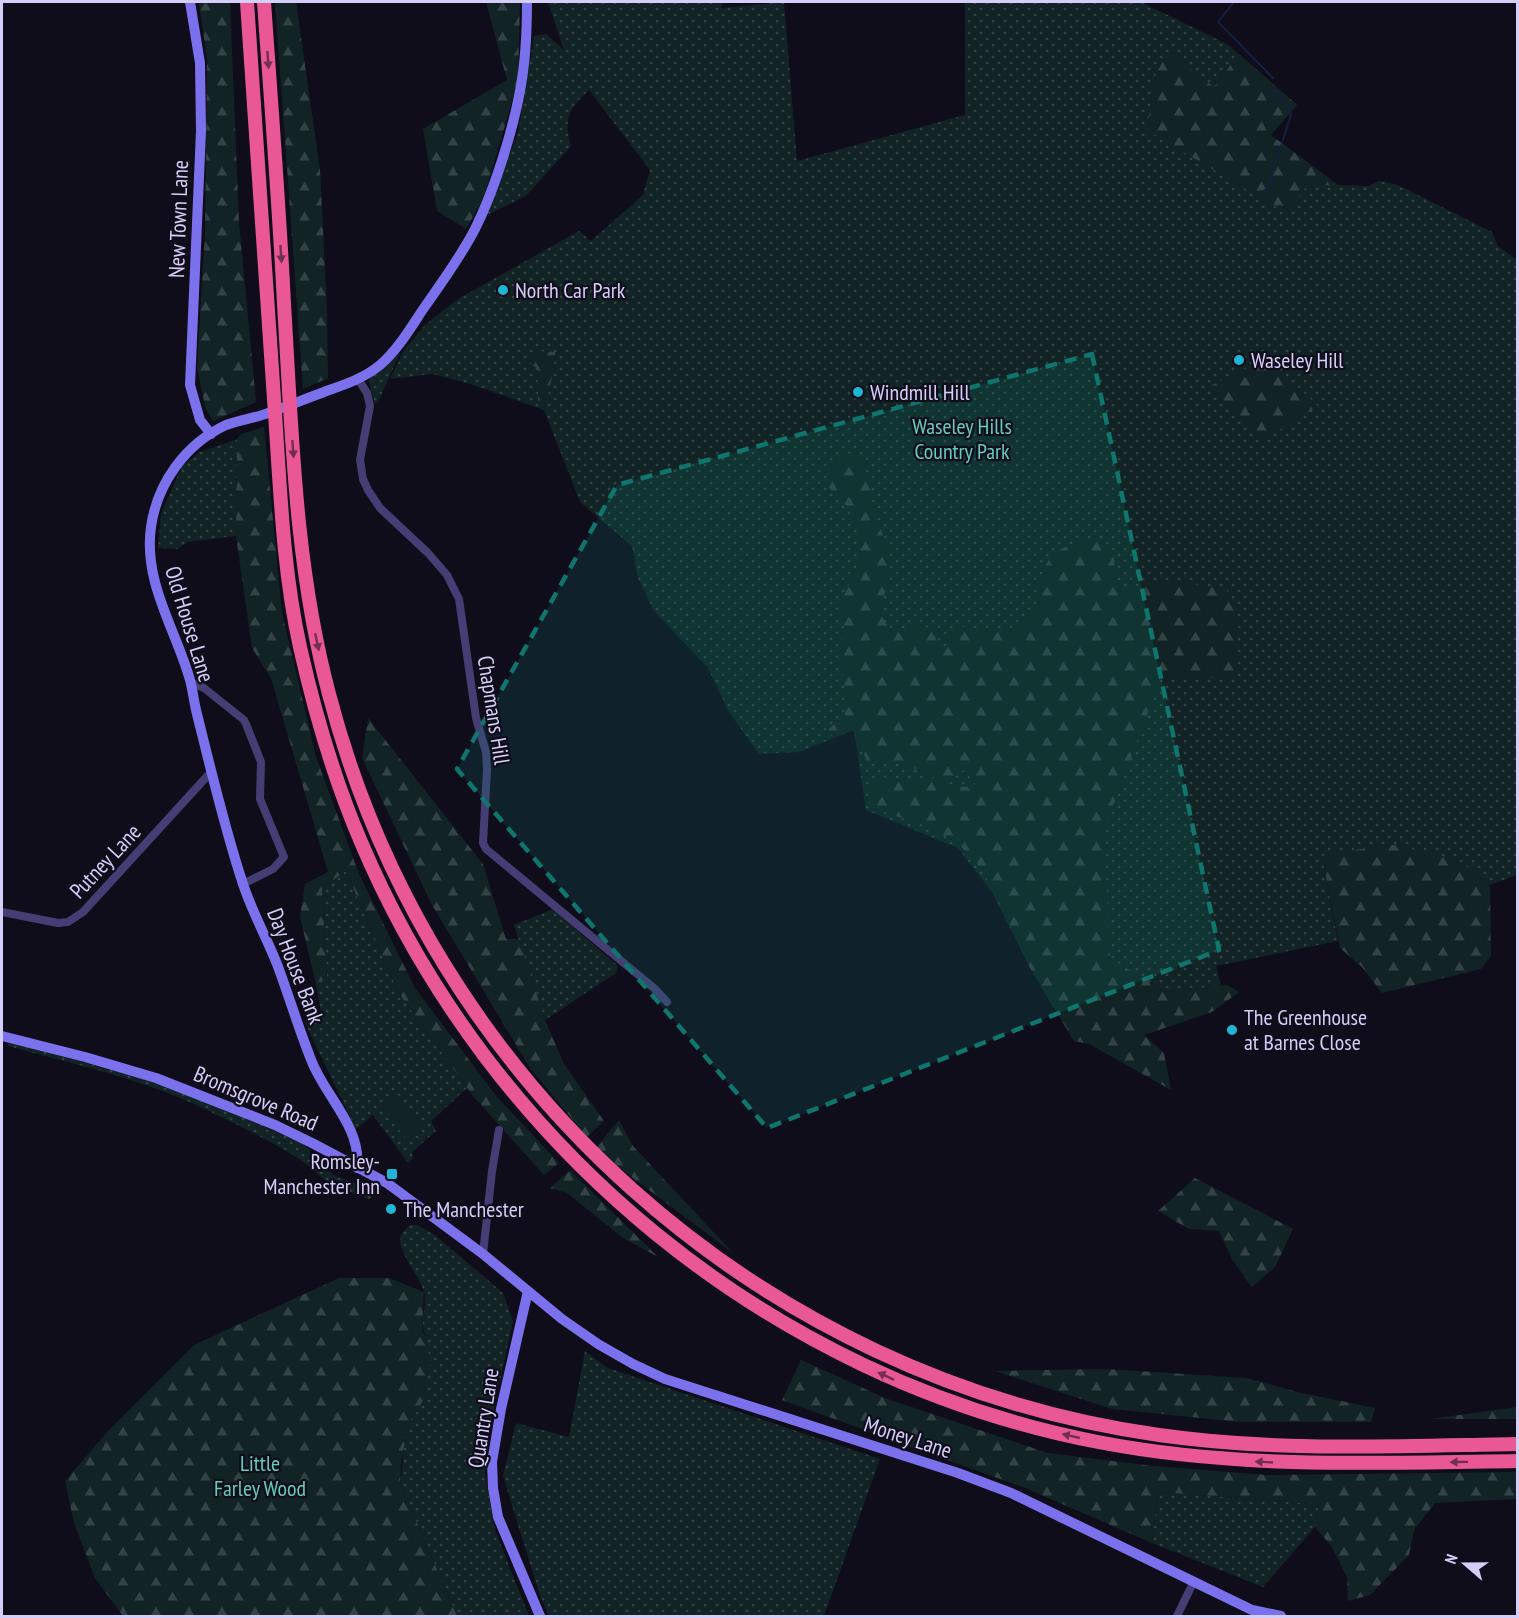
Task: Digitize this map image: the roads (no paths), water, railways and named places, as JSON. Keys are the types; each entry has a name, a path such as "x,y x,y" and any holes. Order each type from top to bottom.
{"highway":[{"path":"247,2 282,514 299,639 316,713 337,780 361,842 418,956 461,1023 555,1142 632,1215 680,1254 765,1313 842,1355 933,1396 954,1403 1034,1428 1095,1442 1208,1458 1304,1462 1518,1461"},
{"path":"264,2 297,491 308,601 327,690 366,813 398,884 432,944 476,1012 525,1080 571,1131 623,1183 683,1233 742,1276 797,1311 857,1342 921,1371 983,1395 1073,1419 1154,1435 1208,1441 1302,1446 1518,1444"}],"street":[{"name":"New Town Lane","path":"190,2 200,63 201,131 190,385 200,420 210,434"},
{"name":"Old House Lane","path":"211,772 190,682 174,633 158,597 150,558 151,527 166,482 178,462 210,434 227,425 358,380 380,365 396,348 451,270 475,230 504,150 520,90 527,2"},
{"name":"Chapmans Hill","path":"358,380 367,393 370,406 360,460 366,484 380,508 428,553 447,575 459,599 476,718 486,752 483,843 486,849 654,988 667,1002"},
{"path":"190,682 204,688 244,720 261,762 260,799 284,857 273,869 243,884"},
{"name":"Day House Bank","path":"211,772 243,884 277,964 315,1070 330,1091 352,1132 358,1158 357,1168"},
{"name":"Putney Lane","path":"2,912 58,923 68,922 83,912 211,772"},
{"name":"Bromsgrove Road","path":"2,1036 156,1078 275,1125 387,1183 483,1254 528,1291"},
{"path":"483,1254 499,1130"},
{"name":"Money Lane","path":"528,1291 598,1344 665,1379 958,1473 1011,1493 1252,1610 1281,1617"},
{"name":"Quantry Lane","path":"528,1291 501,1409 492,1462 493,1488 498,1517 540,1617"},
{"path":"1177,1617 1194,1581"}],"waterway":[{"path":"1234,2 1218,22 1273,78"},
{"path":"1261,192 1270,188 1271,177 1291,115 1287,105 1270,87"}],"place":[{"name":"North Car Park","path":"503,290"},
{"name":"Waseley Hill","path":"1239,360"},
{"name":"Windmill Hill","path":"858,392"},
{"name":"The Greenhouse at Barnes Close","path":"1232,1030"},
{"name":"Romsley- Manchester Inn","path":"392,1174"},
{"name":"The Manchester","path":"391,1209"}],"park label":[{"name":"Waseley Hills Country Park","path":"962,438"},
{"name":"Little Farley Wood","path":"260,1476"}]}
